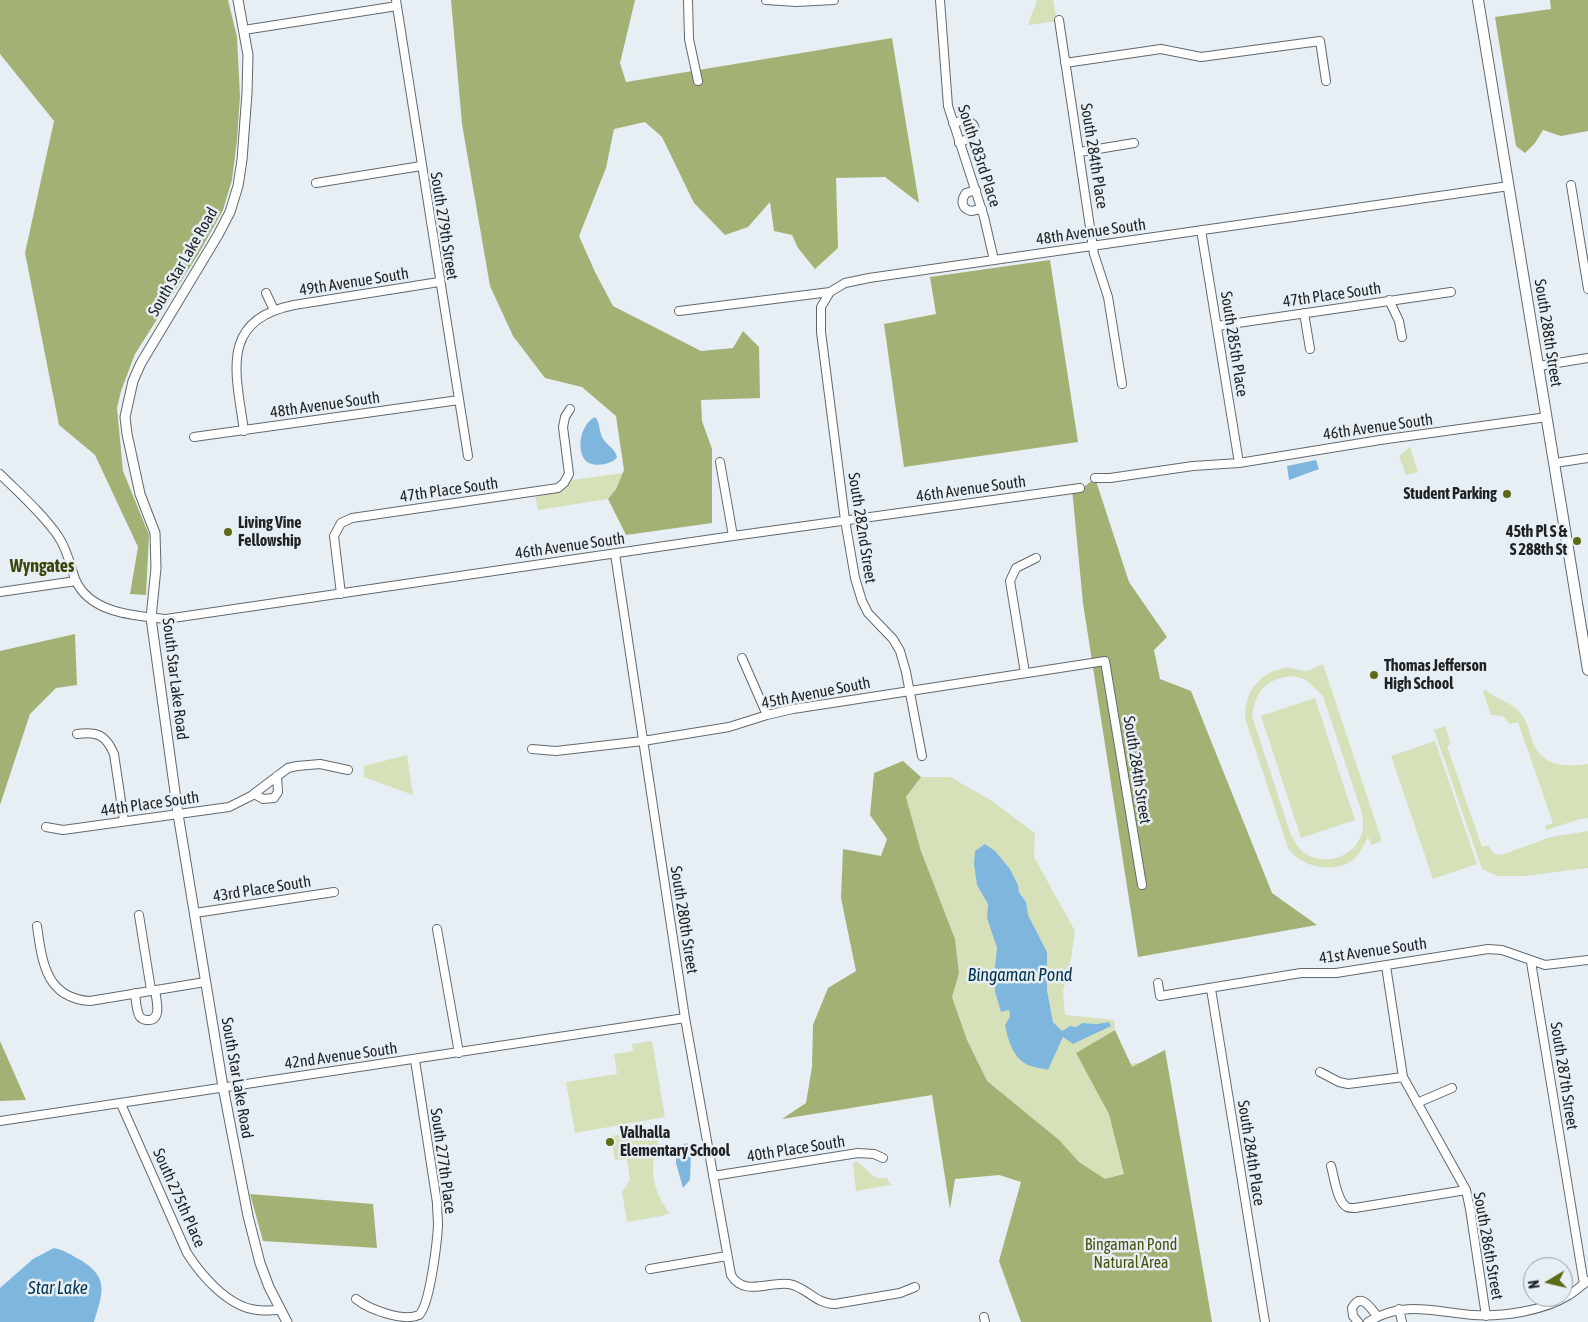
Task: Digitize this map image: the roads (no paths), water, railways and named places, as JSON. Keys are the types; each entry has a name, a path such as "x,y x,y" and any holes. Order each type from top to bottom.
{"main road":[{"name":"South 288th Street","path":"1478,0 1588,670"}],"street":[{"name":"South Star Lake Road","path":"238,0 248,55 243,152 238,186 230,212 141,363 133,381 125,417 130,452 140,494 156,533 156,568 151,618 178,814 222,1087 260,1263 287,1322"},
{"path":"688,0 689,39 698,81"},
{"path":"766,0 796,2 834,0"},
{"name":"South 283rd Place","path":"940,0 945,40 945,80 948,106 982,209 994,260"},
{"path":"244,30 396,3"},
{"name":"South 279th Street","path":"396,3 468,456"},
{"name":"South 284th Place","path":"1059,20 1096,264 1108,297 1122,384"},
{"path":"1065,63 1161,49 1201,57 1320,41 1326,80"},
{"path":"953,123 965,120 969,121 974,127 971,138 959,143"},
{"path":"1080,152 1134,143"},
{"path":"316,183 421,166"},
{"path":"1571,185 1588,289"},
{"name":"48th Avenue South","path":"679,311 830,292 841,285 856,280 1509,186"},
{"path":"976,190 966,193 962,204 964,208 971,211 982,209"},
{"name":"South 285th Place","path":"1200,230 1238,463"},
{"name":"49th Avenue South","path":"244,431 236,363 240,343 250,327 261,317 274,310 317,301 440,282"},
{"path":"266,292 274,310"},
{"name":"South 282nd Street","path":"830,292 821,307 821,332 845,520 855,578 862,601 868,612 893,639 900,651 910,690 922,756"},
{"name":"47th Place South","path":"1217,326 1451,292"},
{"path":"1389,300 1399,321 1402,337"},
{"path":"1304,313 1310,349"},
{"path":"1539,366 1588,358"},
{"name":"48th Avenue South","path":"194,437 459,400"},
{"name":"47th Place South","path":"341,594 334,536 338,526 345,520 558,488 564,483 569,474 563,427 565,417 570,409"},
{"name":"46th Avenue South","path":"1095,478 1110,478 1193,466 1238,463 1380,440 1547,417"},
{"path":"1554,463 1588,458"},
{"path":"720,462 733,536"},
{"path":"0,474 42,515 59,538 70,558 76,581 0,592"},
{"name":"46th Avenue South","path":"76,581 86,594 102,606 120,612 166,619 733,536 1080,488"},
{"name":"South 280th Street","path":"615,554 685,1018 731,1275 741,1285 752,1287 791,1284 827,1304 900,1293 914,1287"},
{"path":"1025,673 1010,581 1016,568 1036,558"},
{"path":"742,658 767,715"},
{"name":"45th Avenue South","path":"532,749 556,751 643,741 729,727 767,715 910,690 1105,661"},
{"name":"South 284th Street","path":"1105,661 1142,884"},
{"path":"77,734 98,735 104,737 110,744 114,754 124,821"},
{"name":"44th Place South","path":"46,827 63,830 229,807 254,794 288,768 308,764 348,770"},
{"name":"44th Place South","path":"254,794 264,799 274,798 278,792 277,776"},
{"name":"43rd Place South","path":"195,913 334,892"},
{"path":"135,993 139,1016 142,1019 149,1020 154,1018 158,1012 139,915"},
{"path":"37,926 45,969 52,982 62,993 76,1000 90,1000 205,982"},
{"path":"437,929 459,1053"},
{"name":"41st Avenue South","path":"1158,983 1160,996 1301,973 1336,973 1488,949 1502,950 1531,962 1545,965 1588,960"},
{"name":"South 287th Street","path":"1531,962 1586,1282"},
{"name":"South 286th Street","path":"1386,966 1403,1076 1466,1190 1486,1316"},
{"name":"South 284th Place","path":"1211,989 1265,1322"},
{"name":"42nd Avenue South","path":"0,1121 685,1018"},
{"name":"South 277th Place","path":"356,1299 367,1307 399,1320 408,1320 415,1318 421,1313 429,1291 438,1226 437,1203 415,1060"},
{"path":"1320,1072 1339,1082 1348,1084 1403,1076"},
{"path":"1417,1103 1452,1088"},
{"name":"South 275th Place","path":"121,1104 187,1252 197,1268 211,1284 241,1305 255,1310 280,1310"},
{"name":"40th Place South","path":"713,1176 858,1153 874,1154 883,1158"},
{"path":"1331,1166 1338,1195 1342,1203 1347,1207 1355,1208 1466,1190"},
{"path":"650,1269 727,1256"},
{"path":"1368,1322 1377,1316 1399,1309 1417,1308 1486,1316 1530,1310 1570,1295 1586,1282"},
{"path":"1358,1322 1353,1316 1352,1308 1359,1301 1366,1303 1377,1316"},
{"path":"1399,1309 1402,1322"}],"water":[{"path":"595,417 598,421 602,437 617,457 607,464 592,464 585,460 582,455 581,437 583,431 590,420"},
{"path":"1316,460 1319,469 1289,480 1287,466"},
{"name":"Bingaman Pond","path":"985,844 995,851 1010,869 1018,885 1019,892 1026,902 1028,915 1047,952 1047,990 1053,1022 1062,1031 1070,1026 1076,1027 1082,1023 1097,1024 1109,1022 1111,1026 1073,1044 1063,1037 1048,1070 1028,1065 1018,1058 1010,1042 1005,1025 1010,1017 1009,1010 1001,1012 995,992 994,974 997,948 987,918 988,904 977,885 974,864 975,851"},
{"path":"687,1143 691,1152 690,1180 683,1188 676,1156 680,1146"},
{"name":"Star Lake","path":"54,1248 82,1261 97,1274 102,1288 94,1322 0,1322 0,1288 33,1259"}],"place":[{"name":"Student Parking","path":"1507,494"},
{"name":"Living Vine Fellowship","path":"228,532"},
{"name":"45th Pl S & S 288th St","path":"1577,541"},
{"name":"Thomas Jefferson High School","path":"1374,675"},
{"name":"Valhalla Elementary School","path":"610,1142"}],"district":[{"name":"Wyngates","path":"42,566"}],"park label":[{"name":"Bingaman Pond Natural Area","path":"1131,1254"}]}
